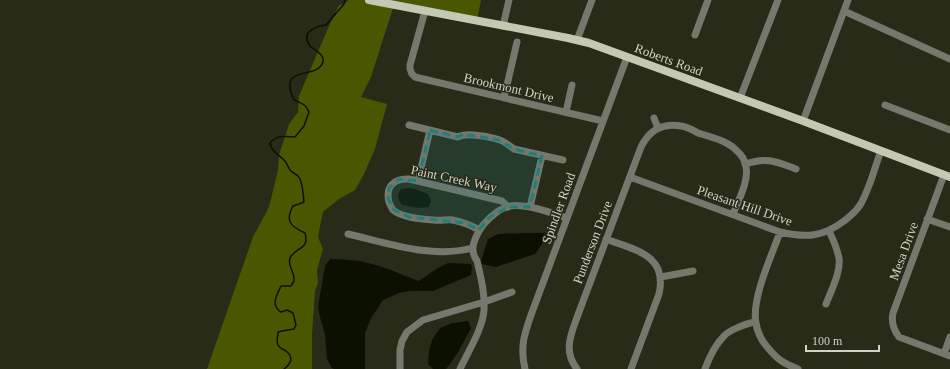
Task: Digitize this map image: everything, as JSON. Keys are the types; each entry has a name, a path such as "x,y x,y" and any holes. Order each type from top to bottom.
{"main road":[{"name":"Roberts Road","path":"369,0 577,40 803,121 947,176"}],"street":[{"path":"503,26 510,0"},
{"path":"577,40 592,0"},
{"path":"695,35 708,0"},
{"path":"740,98 778,0"},
{"path":"803,121 848,0"},
{"name":"Brookmont Drive","path":"424,11 410,65 410,75 603,121"},
{"path":"844,11 950,58"},
{"path":"504,98 517,42"},
{"name":"Spindler Road","path":"525,369 522,351 526,330 627,57"},
{"path":"566,112 572,85"},
{"path":"885,105 950,130"},
{"path":"654,118 658,128 672,125 680,126 725,143 738,151 745,164 746,174 733,214"},
{"path":"409,125 458,137 462,134 500,140 514,149 563,160"},
{"name":"Punderson Drive","path":"577,369 569,353 569,341 644,141 658,128"},
{"path":"418,181 430,130"},
{"name":"Pleasant Hill Drive","path":"630,176 780,232 805,236 829,231 852,215 860,205 866,192 881,151"},
{"path":"530,207 542,156"},
{"path":"745,164 765,160 796,169"},
{"name":"Mesa Drive","path":"947,176 928,219 893,313 892,325 898,335 904,339 947,355"},
{"name":"Paint Creek Way","path":"479,230 466,223 452,220 409,217 400,214 390,206 388,198 389,188 399,179 408,179 502,201 508,207"},
{"path":"460,369 482,321 484,311 484,290 472,248 479,230 489,218 508,207 517,205 530,207 567,218"},
{"path":"928,219 950,227"},
{"path":"826,304 839,265 836,247 829,231"},
{"path":"780,232 759,289 755,322 757,330 766,345 782,366 798,369"},
{"path":"348,234 420,250 443,252 472,248"},
{"path":"606,239 647,255 656,265 661,277 662,282 660,294 632,369"},
{"path":"661,277 693,271"},
{"path":"400,369 400,350 402,341 407,332 423,320 512,292"},
{"path":"705,369 710,356 724,335 747,323 755,322"},
{"path":"947,355 950,338"}],"highlighted area":[{"path":"430,130 458,137 463,134 499,140 514,149 542,156 530,207 508,207 489,218 479,230 465,223 409,217 394,210 388,198 389,188 399,179 418,181"}],"green space":[{"path":"349,0 481,0 477,21 394,5 371,77 361,97 387,104 375,149 355,190 339,199 323,212 318,237 323,249 317,270 318,283 315,291 312,335 312,369 207,369 253,237 269,207 278,170 279,155 289,124 298,112 299,96 339,5 344,4"}],"shaded area":[{"path":"408,188 428,194 431,201 429,207 420,208 402,205 398,199 399,193 401,189"},
{"path":"545,233 542,244 535,254 496,267 482,264 481,261 488,239 498,234"},
{"path":"330,259 368,263 419,281 448,263 471,264 472,267 471,275 433,291 410,291 399,293 383,300 371,318 365,333 365,369 334,369 327,359 325,334 318,307 325,266"},
{"path":"468,321 471,328 457,354 446,369 433,369 428,364 429,351 432,340 440,328 453,323"}],"waterway":[{"path":"284,369 290,363 291,358 288,353 278,345 278,332 294,329 296,325 293,313 287,310 281,312 276,306 275,300 281,286 291,286 294,281 289,261 292,254 304,245 306,239 305,233 296,228 290,222 289,216 293,206 304,202 299,177 291,171 285,161 274,151 270,143 278,137 295,137 304,126 309,112 305,105 294,100 290,89 291,81 294,77 300,74 314,71 319,68 323,62 323,59 319,52 310,46 307,41 308,33 314,28 326,25 344,4 345,0"}]}
